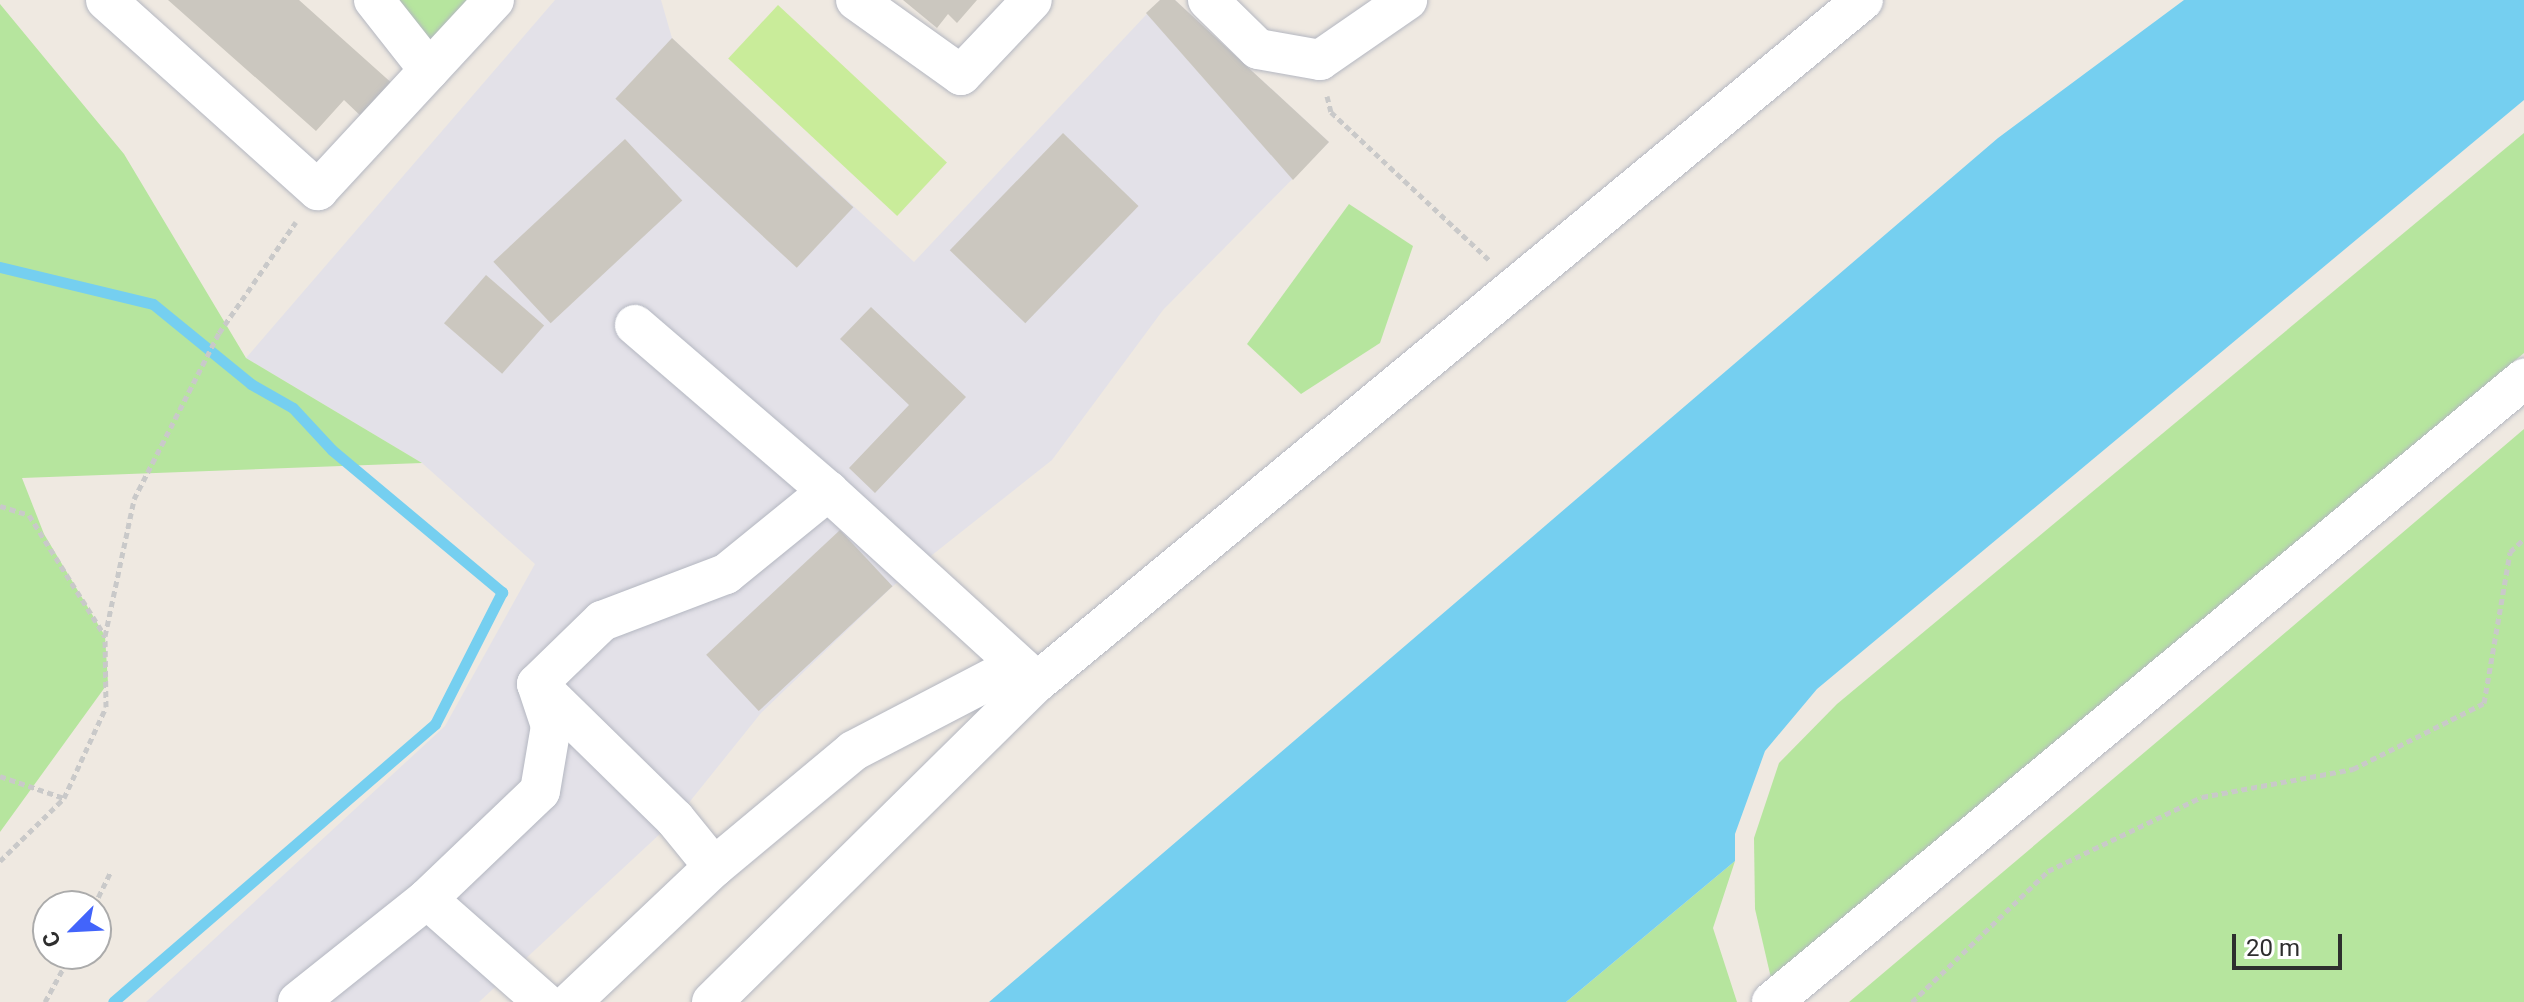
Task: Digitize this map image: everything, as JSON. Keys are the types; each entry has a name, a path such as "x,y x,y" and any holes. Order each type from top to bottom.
{"street":[{"path":"106,0 318,190 494,0"},
{"path":"374,0 429,70"},
{"path":"856,0 961,75 1032,0"},
{"path":"1208,0 1258,49 1320,60 1407,0"},
{"path":"712,1002 1028,673 1517,287 1863,0"},
{"path":"635,325 828,491 1028,673"},
{"path":"1772,1002 2524,379"},
{"path":"537,684 602,621 726,574 828,491"},
{"path":"571,1002 714,867 853,751 1028,673"},
{"path":"537,684 675,819 714,867"},
{"path":"298,1002 427,899 540,791 551,726 537,684"},
{"path":"427,899 544,1002"}],"path":[{"path":"1320,60 1331,112 1517,287"},
{"path":"0,861 64,798 106,707 105,636 134,499 219,333 318,190"},
{"path":"0,506 29,515 105,636"},
{"path":"1912,1002 2048,871 2202,797 2353,769 2484,703 2510,552 2524,539"},
{"path":"0,776 64,798"},
{"path":"102,890 110,873"},
{"path":"45,1002 62,970"}],"shaded area":[{"path":"555,0 661,0 672,38 914,262 1160,0 1175,0 1329,142 1163,310 1052,460 893,586 761,713 675,820 479,1002 146,1002 445,726 535,564 422,463 246,358"}],"green space":[{"path":"374,0 494,0 429,70"},
{"path":"0,4 124,154 246,358 422,463 22,478 44,534 105,636 108,683 0,832"},
{"path":"778,5 947,163 897,216 728,58"},
{"path":"2524,133 2524,353 1771,978 1755,909 1754,838 1779,763 1837,704"},
{"path":"1349,204 1413,246 1380,343 1301,394 1247,344"},
{"path":"2524,429 2524,1002 1849,1002 2191,713"},
{"path":"1735,861 1713,928 1737,1002 1566,1002"}],"water":[{"path":"2184,0 2524,0 2524,100 1817,689 1765,751 1735,834 1735,861 1566,1002 989,1002 1998,138"}],"building":[{"path":"168,0 299,0 395,86 365,120 344,100 316,131"},
{"path":"903,0 977,0 957,23 948,14 937,28"},
{"path":"1160,0 1175,0 1329,142 1293,180 1146,13"},
{"path":"672,38 853,207 797,268 615,99"},
{"path":"1063,133 1139,206 1025,323 950,250"},
{"path":"625,139 682,200 551,323 493,262"},
{"path":"486,275 544,326 502,374 444,323"},
{"path":"871,307 966,397 875,493 849,468 909,405 840,339"},
{"path":"840,530 893,586 759,711 706,655"}],"waterway":[{"path":"0,267 153,304 251,384 293,408 332,450 502,592 435,724 113,1002"}]}
